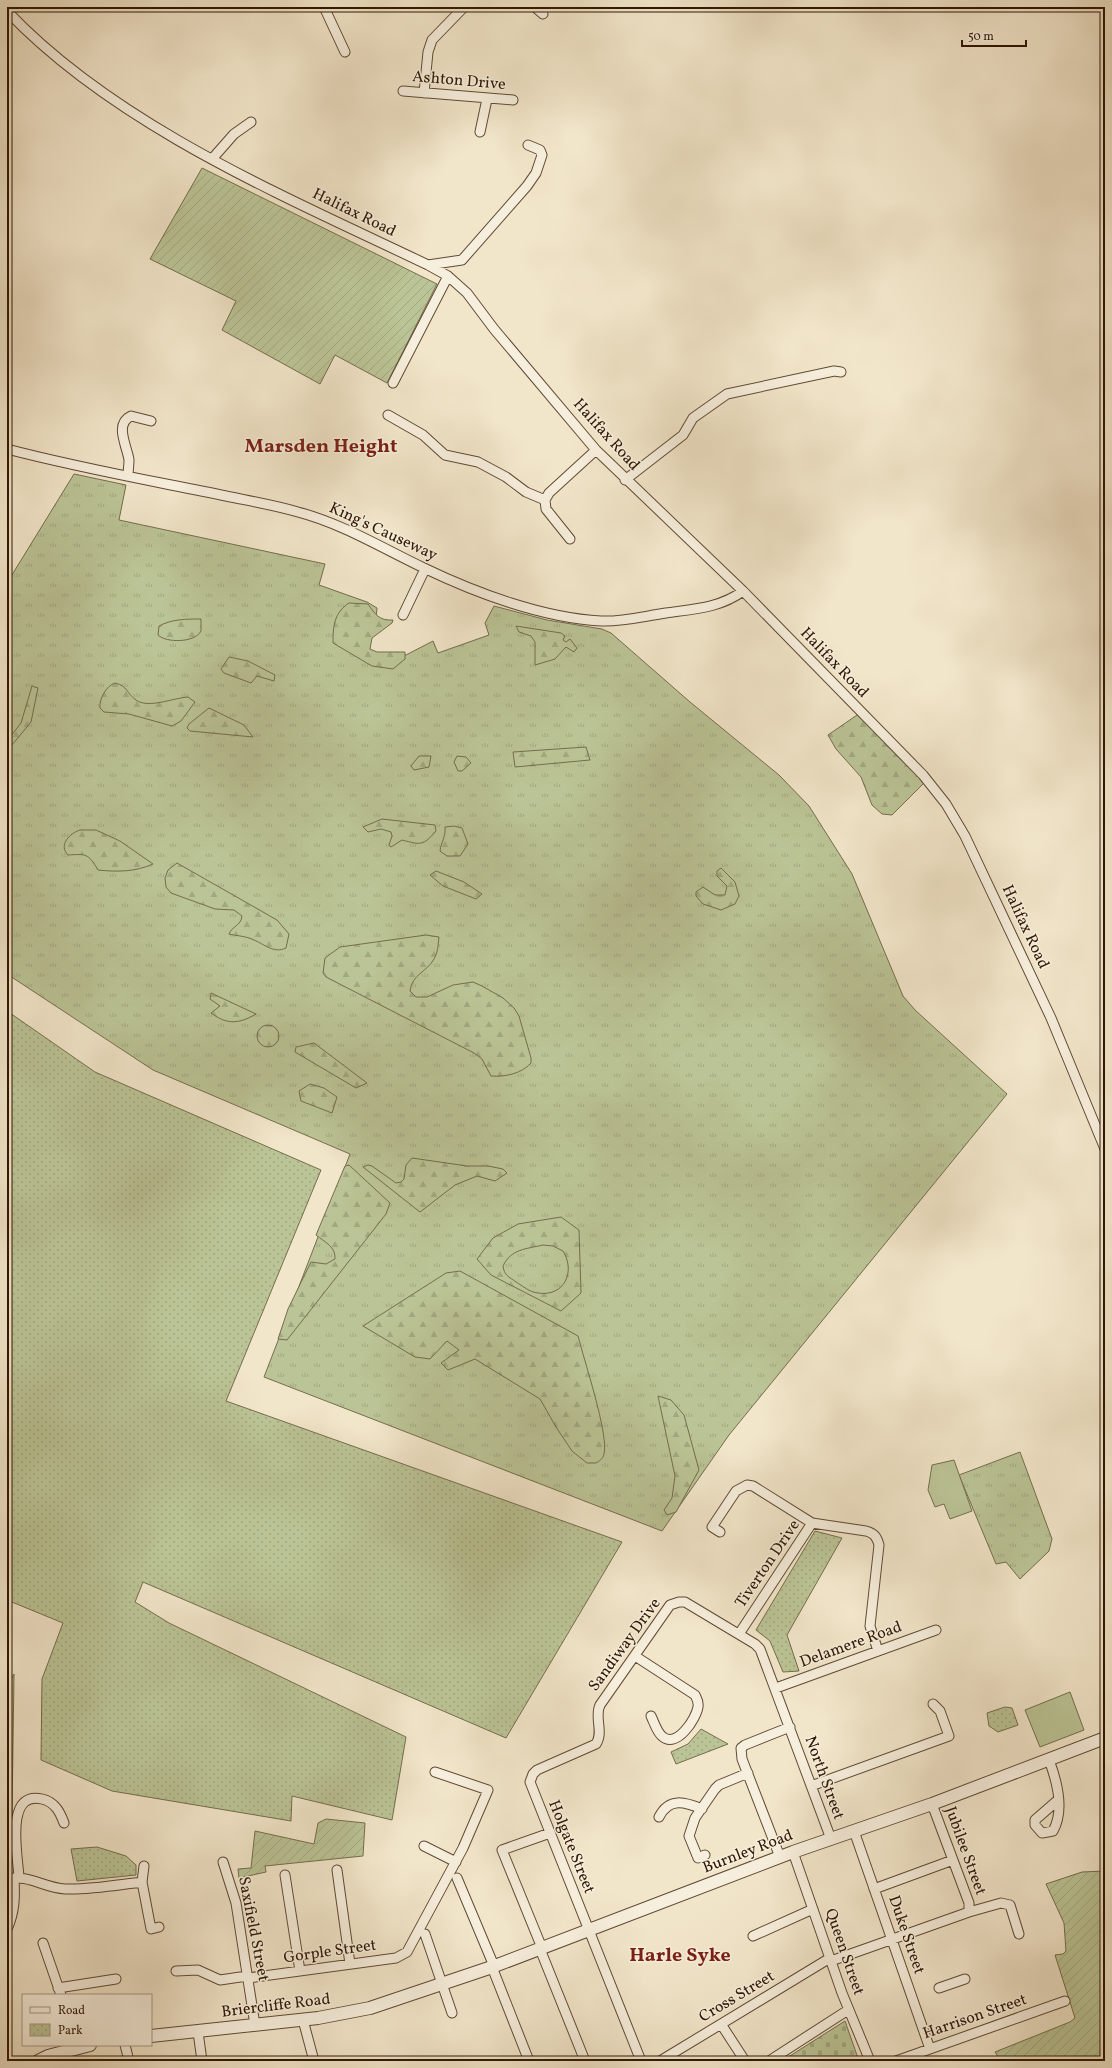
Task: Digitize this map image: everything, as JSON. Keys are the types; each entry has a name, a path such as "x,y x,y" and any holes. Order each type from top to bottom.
{"street":[{"path":"324,7 345,52"},
{"path":"424,93 428,52 432,40 464,7"},
{"path":"535,7 543,14"},
{"name":"Halifax Road","path":"7,11 35,40 77,74 138,115 212,159 428,265 448,276 467,293 494,329 596,450 625,480 743,591 924,775 946,804 965,836 1051,1018 1105,1149"},
{"name":"Ashton Drive","path":"404,91 513,100"},
{"path":"480,132 487,99"},
{"path":"212,159 234,134 251,122"},
{"path":"428,265 462,260 527,186 537,169 542,155 540,150 528,145"},
{"path":"393,383 448,276"},
{"path":"625,480 683,435 693,418 727,394 834,371 841,372"},
{"path":"388,414 423,435 445,455 478,462 506,477 526,492 545,500"},
{"path":"128,476 129,460 123,440 123,426 127,418 132,416 151,421"},
{"name":"King's Causeway","path":"7,448 128,476 297,512 331,523 371,540 425,569 512,604 550,613 602,621 707,607 729,601 743,591"},
{"path":"570,539 546,509 545,500 549,493 596,450"},
{"path":"403,615 425,569"},
{"path":"713,1527 736,1491 747,1485 753,1486 812,1523"},
{"name":"Tiverton Drive","path":"739,1634 812,1523 866,1530 872,1533 878,1540 880,1545 870,1626 878,1651"},
{"name":"Sandiway Drive","path":"533,1774 596,1744 600,1735 598,1710 670,1605 679,1602 685,1602 739,1634 760,1649 790,1727"},
{"name":"Delamere Road","path":"776,1688 936,1630"},
{"path":"634,1656 695,1695 698,1701 697,1711 683,1733 678,1738 670,1740 659,1734 651,1716"},
{"path":"811,1786 949,1736 940,1711 933,1704"},
{"path":"780,1857 741,1755 741,1748 744,1745 790,1727"},
{"name":"North Street","path":"790,1727 831,1839"},
{"name":"Burnley Road","path":"402,1996 443,1985 541,1949 792,1852 932,1804 1105,1738"},
{"path":"1049,1760 1055,1776 1058,1800"},
{"path":"424,1846 456,1862 488,1790 435,1772"},
{"path":"699,1858 689,1836 695,1818 719,1786 748,1773"},
{"name":"Holgate Street","path":"533,1774 530,1782 531,1787 641,2061"},
{"path":"7,1929 11,1920 14,1906 13,1878 16,1821 19,1808 25,1801 31,1798 42,1799 52,1804 59,1810 64,1823"},
{"path":"659,1813 669,1805 676,1802 683,1802 702,1809"},
{"name":"Jubilee Street","path":"932,1804 953,1860 969,1910"},
{"name":"Duke Street","path":"854,1831 930,2049"},
{"path":"550,1833 502,1850 585,2061"},
{"name":"Queen Street","path":"792,1852 848,2010 870,2061"},
{"path":"874,1889 953,1860"},
{"name":"Saxifield Street","path":"224,1862 236,1903 256,2025"},
{"name":"Gorple Street","path":"181,1967 198,1970 220,1980 300,1971 402,1956 412,1946 456,1862"},
{"path":"144,1866 142,1882 151,1929"},
{"path":"337,1870 350,1964"},
{"path":"285,1875 300,1971"},
{"path":"13,1878 62,1889 142,1882"},
{"path":"457,1878 493,1966 529,2061"},
{"name":"Cross Street","path":"660,2061 831,1959 891,1939 969,1910 1001,1903 1010,1905 1019,1934"},
{"path":"753,1936 813,1909"},
{"path":"425,1934 452,2013"},
{"path":"43,1944 60,1992 116,1979"},
{"path":"939,1988 965,1979"},
{"name":"Briercliffe Road","path":"152,2036 303,2020 366,2009 402,1996"},
{"name":"Harrison Street","path":"896,2061 1065,2001"},
{"path":"769,2061 848,2010"},
{"path":"303,2020 314,2061"},
{"path":"721,2024 745,2061"},
{"path":"198,2032 202,2061"},
{"path":"125,2046 129,2061"},
{"path":"38,2061 75,2047"}],"green space":[{"path":"202,168 437,284 387,383 335,355 320,384 222,330 236,301 150,259"},
{"path":"74,474 126,485 119,520 325,564 319,585 367,602 377,608 376,619 367,652 406,655 433,641 438,653 489,635 485,623 494,606 547,620 602,629 611,633 690,702 779,775 809,806 852,874 903,996 915,1010 1007,1094 729,1435 662,1531 264,1377 350,1154 153,1070 7,974 7,583"},
{"path":"349,603 368,604 375,614 381,618 393,620 392,623 372,638 370,649 377,652 405,652 405,659 393,669 372,666 333,643 335,620 340,611"},
{"path":"201,619 201,631 193,638 187,640 174,640 162,638 158,635 159,626 169,622"},
{"path":"516,626 561,633 565,636 563,640 566,642 570,639 577,648 574,652 566,647 555,659 535,665 535,642 531,636 519,632"},
{"path":"229,657 248,661 275,675 274,681 257,676 251,683 224,673 221,669"},
{"path":"115,683 125,688 136,700 141,702 154,703 188,697 195,702 181,721 172,726 129,714 104,712 100,708 102,697 106,690"},
{"path":"32,686 38,688 31,722 7,751 7,741 21,723"},
{"path":"209,708 244,725 253,737 190,731 187,728 189,724"},
{"path":"860,713 925,782 892,815 882,814 872,805 861,777 836,749 828,735"},
{"path":"586,747 590,760 515,767 513,752"},
{"path":"419,756 431,756 429,767 414,770 411,766"},
{"path":"457,756 466,757 471,763 462,771 458,771 454,762"},
{"path":"382,819 435,825 436,831 425,842 414,843 402,840 391,847 389,845 392,836 391,832 381,829 368,832 363,827"},
{"path":"454,826 462,828 468,844 460,856 447,856 440,851 445,834 445,827"},
{"path":"80,830 96,830 120,841 153,864 139,869 126,871 98,870 92,860 86,856 68,855 65,851 64,847 66,840 72,834"},
{"path":"177,863 277,920 289,934 286,948 277,950 245,937 229,934 230,931 240,922 242,916 234,910 215,909 171,893 166,887 165,878 168,870"},
{"path":"721,868 735,882 739,896 735,904 721,910 703,904 696,896 696,892 703,887 715,895 725,895 727,886 717,876 717,871"},
{"path":"436,871 464,882 482,894 476,899 443,886 430,875"},
{"path":"426,935 439,937 438,948 434,959 411,985 410,991 416,997 427,997 453,985 473,982 503,998 514,1008 519,1016 531,1058 531,1063 527,1067 512,1074 491,1076 482,1059 474,1053 326,977 323,973 325,958 340,947"},
{"path":"211,993 256,1014 239,1021 233,1022 222,1020 211,1013 220,1006 210,999"},
{"path":"7,1011 95,1072 321,1170 226,1401 622,1542 506,1738 143,1582 135,1602 169,1623 406,1737 392,1820 292,1796 291,1821 112,1791 41,1760 42,1679 63,1623 7,1600"},
{"path":"268,1025 276,1028 279,1036 276,1044 268,1047 260,1044 257,1036 260,1028"},
{"path":"314,1043 367,1083 356,1088 295,1052 296,1047"},
{"path":"310,1084 324,1088 337,1097 332,1113 301,1101 299,1091"},
{"path":"412,1158 467,1166 488,1166 503,1169 507,1173 495,1181 477,1176 455,1185 420,1212 363,1167 368,1165 372,1166 396,1183 401,1182 404,1179 406,1165"},
{"path":"349,1165 390,1203 386,1214 287,1340 278,1339 288,1309 311,1262 326,1264 335,1259 332,1248 316,1235 345,1166"},
{"path":"561,1217 579,1230 581,1293 561,1311 491,1275 477,1259 493,1238 518,1224","holes":["543,1245 553,1246 563,1251 567,1259 568,1267 568,1275 565,1281 561,1287 555,1291 538,1293 526,1289 507,1276 504,1272 503,1266 506,1260 515,1253"]},
{"path":"460,1271 578,1336 603,1431 605,1444 604,1454 600,1461 596,1463 587,1463 572,1451 540,1399 475,1359 448,1370 441,1363 459,1350 447,1341 430,1359 415,1357 363,1326 446,1273"},
{"path":"658,1396 671,1400 684,1415 699,1470 676,1512 667,1515 664,1510 672,1498 675,1476"},
{"path":"1020,1452 1052,1539 1049,1551 1020,1579 1006,1562 996,1564 959,1475"},
{"path":"954,1460 972,1511 950,1519 944,1504 935,1507 928,1490 932,1465"},
{"path":"815,1531 842,1538 787,1635 799,1671 783,1672 770,1641 756,1630"},
{"path":"14,1674 12,1814 7,1815 7,1686"},
{"path":"1070,1692 1084,1730 1040,1747 1025,1710"},
{"path":"1005,1707 1012,1708 1018,1725 998,1732 989,1726 987,1713"},
{"path":"701,1729 728,1744 676,1764 671,1752 688,1744"},
{"path":"326,1819 365,1823 363,1856 265,1866 266,1872 239,1878 238,1869 251,1868 255,1831 314,1844 318,1823"},
{"path":"97,1847 126,1856 136,1865 136,1875 77,1881 71,1849"},
{"path":"1105,1871 1105,2061 1001,2061 995,2052 1070,2022 1075,2018 1055,1955 1063,1954 1066,1951 1064,1923 1046,1884 1082,1872"},
{"path":"845,2021 859,2061 782,2061"}],"district":[{"name":"Marsden Height","path":"321,447"},
{"name":"Harle Syke","path":"680,1956"}]}
